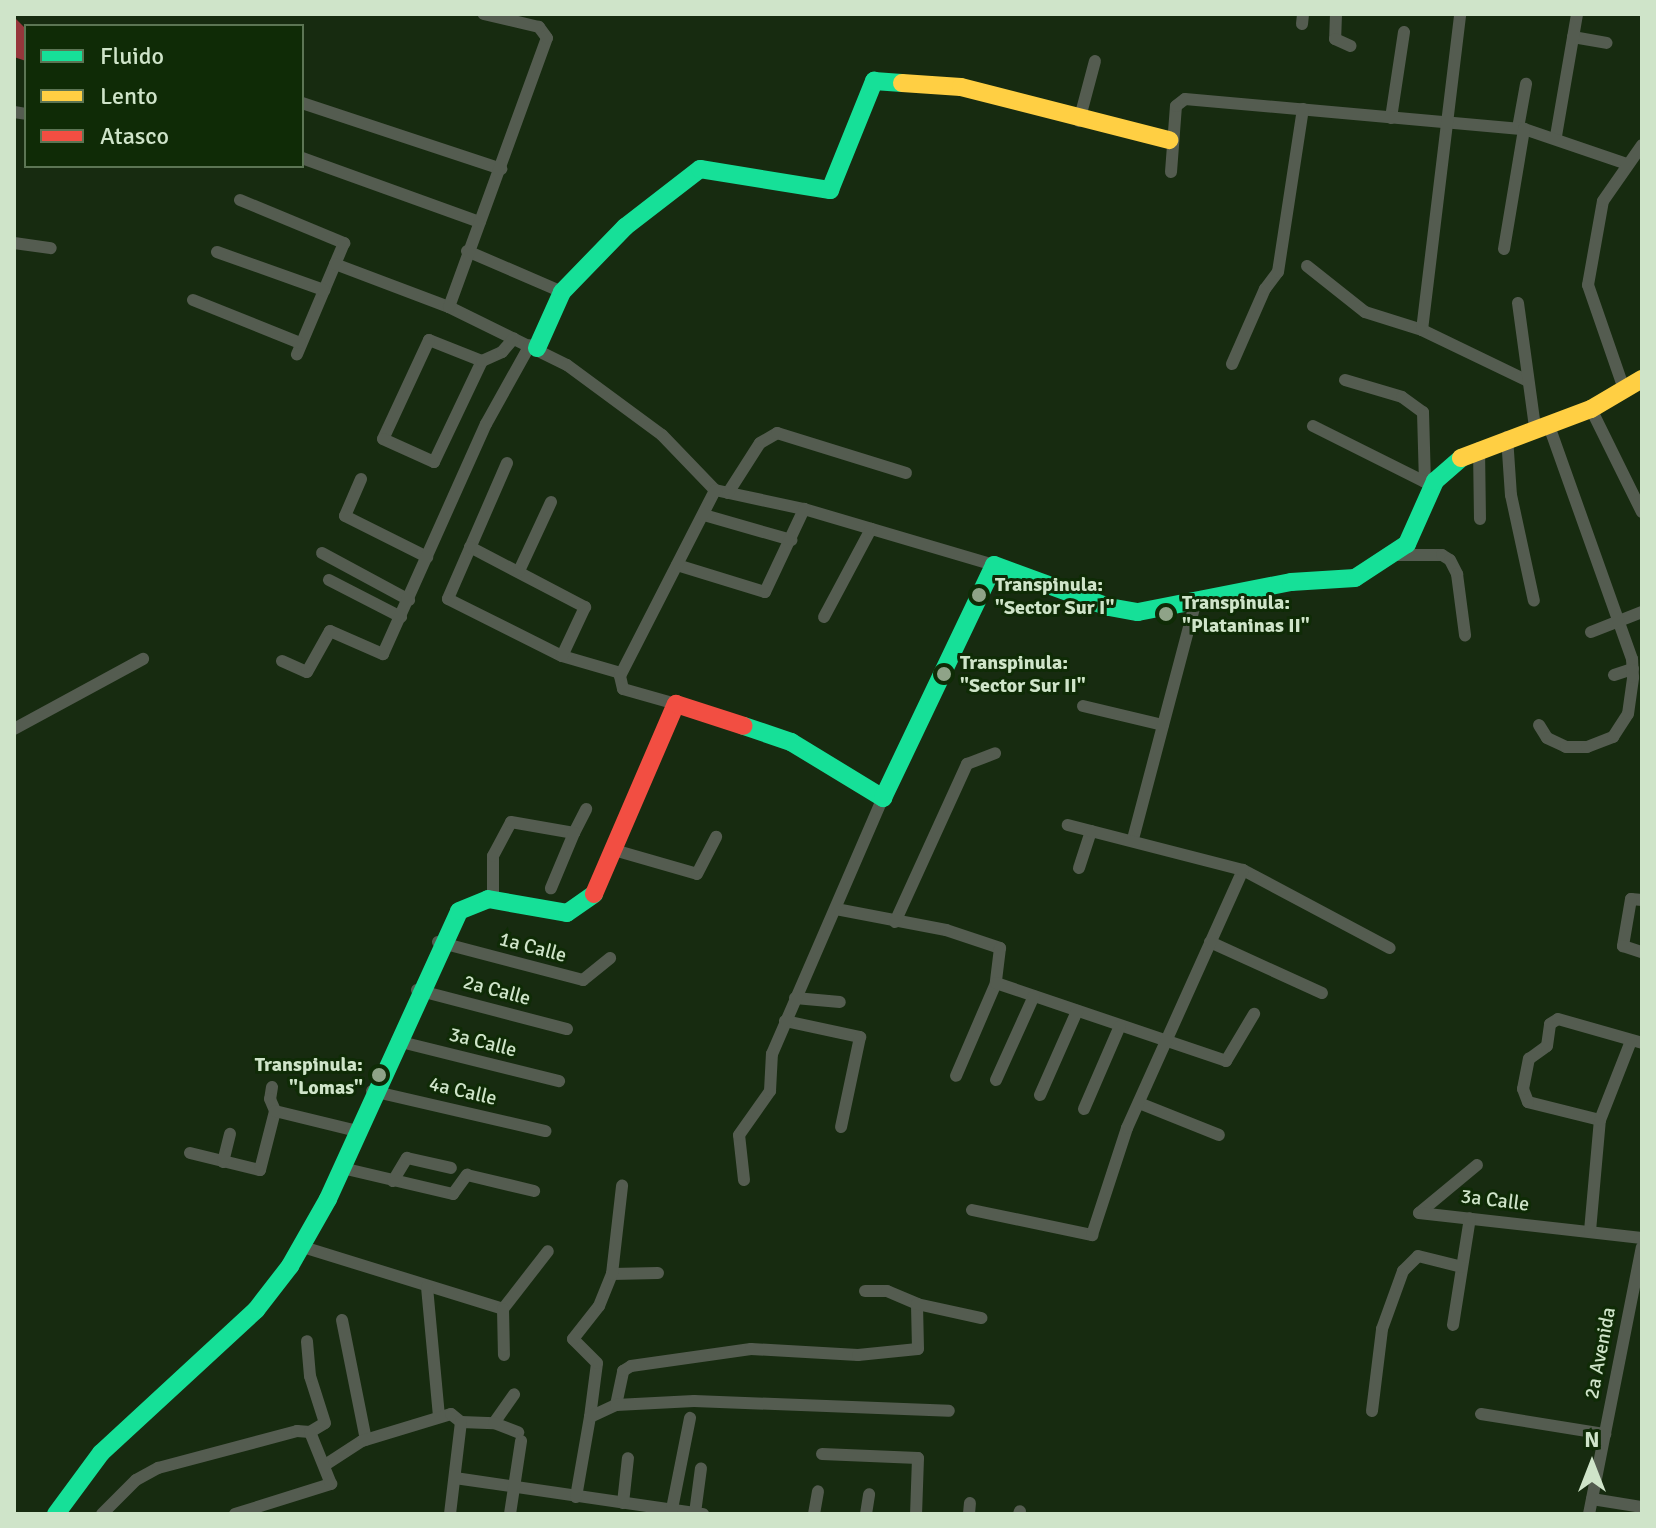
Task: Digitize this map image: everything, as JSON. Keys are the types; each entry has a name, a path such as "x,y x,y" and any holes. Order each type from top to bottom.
{"street":[{"path":"449,307 547,38 539,27 484,14"},
{"path":"1336,14 1335,39 1351,46"},
{"path":"1422,330 1443,123 1460,14"},
{"path":"1556,136 1577,14"},
{"path":"1391,118 1404,32"},
{"path":"1573,37 1606,43"},
{"path":"1079,121 1095,61"},
{"path":"282,661 307,672 330,631 383,654 486,424 562,292 625,227 701,169 830,190 874,81 961,87 1079,121 1169,140"},
{"path":"1504,249 1526,84"},
{"path":"1171,172 1169,140 1176,106 1185,99 1521,128 1556,136 1624,163"},
{"path":"304,104 501,169"},
{"path":"1232,364 1265,289 1278,272 1303,109"},
{"path":"1429,484 1448,465 1479,448 1591,409 1636,385 1588,285 1598,215 1624,163 1642,145"},
{"path":"304,159 480,222"},
{"path":"193,300 298,348 343,242 240,200"},
{"path":"14,243 51,248"},
{"path":"467,251 562,292"},
{"path":"217,252 324,290"},
{"path":"335,264 449,307 533,346 662,435 721,492 804,509 994,565 1120,610 1195,604 1279,583 1355,578 1395,555 1410,537 1429,484 1426,415 1402,397 1345,380"},
{"path":"1307,266 1365,312 1422,330 1526,380"},
{"path":"1518,303 1526,380 1618,621 1633,669 1631,705 1613,737 1587,747 1566,747 1547,738 1539,725"},
{"path":"482,361 429,340 383,439 434,462 482,361 502,352 514,338"},
{"path":"1591,409 1642,512"},
{"path":"1313,426 1429,484"},
{"path":"883,798 791,742 623,689 621,673 704,515 760,443 777,433 906,473"},
{"path":"1507,437 1511,495 1534,601"},
{"path":"1479,448 1480,519"},
{"path":"507,463 449,601 562,656 621,673"},
{"path":"361,479 345,516 427,557"},
{"path":"519,571 551,502"},
{"path":"677,565 765,592 804,509"},
{"path":"704,515 791,540"},
{"path":"824,617 871,529"},
{"path":"470,547 585,608 562,656"},
{"path":"322,553 409,600"},
{"path":"1395,555 1442,555 1450,560 1457,574 1465,635"},
{"path":"744,1180 738,1137 770,1091 771,1057 785,1021 883,798 994,565"},
{"path":"329,580 401,617"},
{"path":"1133,839 1195,604"},
{"path":"1591,632 1642,612"},
{"path":"14,729 143,659"},
{"path":"1614,675 1633,669"},
{"path":"56,1514 101,1453 256,1310 303,1247 342,1168 372,1091 397,1041 438,942 459,911 493,899 560,912 578,911 598,888 676,704"},
{"path":"1083,706 1163,725"},
{"path":"895,922 967,764 995,753"},
{"path":"551,888 586,809"},
{"path":"493,899 493,856 506,824 574,833"},
{"path":"1068,825 1133,839 1243,870 1390,948"},
{"path":"1079,868 1091,831"},
{"path":"614,850 696,875 716,837"},
{"path":"972,1210 1090,1237 1164,1041 1243,870"},
{"path":"1642,900 1631,899 1623,946 1642,952"},
{"path":"836,909 946,930 1000,948 996,983 956,1076"},
{"name":"1a Calle","path":"438,942 583,980 610,958"},
{"path":"1210,942 1322,993"},
{"path":"996,983 1228,1061 1254,1014"},
{"name":"2a Calle","path":"417,990 567,1029"},
{"path":"996,1080 1034,996"},
{"path":"795,998 840,1002"},
{"path":"381,1070 385,1038 396,1017 408,1009"},
{"path":"1040,1095 1077,1011"},
{"path":"1590,1231 1600,1120 1637,1042 1558,1019 1550,1024 1547,1046 1529,1059 1523,1097 1600,1120"},
{"path":"785,1021 860,1037 841,1127"},
{"path":"1084,1109 1120,1026"},
{"name":"3a Calle","path":"397,1041 559,1081"},
{"path":"190,1153 260,1170 275,1111 270,1099 272,1087"},
{"name":"4a Calle","path":"372,1091 545,1131"},
{"path":"1139,1103 1219,1135"},
{"path":"275,1111 357,1131"},
{"path":"223,1162 230,1134"},
{"path":"393,1181 407,1158 451,1168"},
{"name":"3a Calle","path":"1477,1165 1419,1212 1642,1238"},
{"path":"342,1168 454,1194 467,1175 534,1191"},
{"path":"576,1497 597,1363 573,1339 599,1306 612,1274 622,1186"},
{"path":"1453,1325 1470,1218"},
{"path":"303,1247 503,1309"},
{"name":"2a Avenida","path":"1589,1514 1642,1247"},
{"path":"504,1355 503,1309 548,1251"},
{"path":"1372,1411 1387,1309 1407,1264 1420,1256 1462,1267"},
{"path":"612,1274 658,1273"},
{"path":"427,1287 439,1416"},
{"path":"865,1291 887,1291 917,1304 981,1318"},
{"path":"616,1405 623,1371 631,1366 751,1349 858,1355 918,1349 917,1304"},
{"path":"342,1320 366,1440"},
{"path":"102,1514 136,1480 158,1468 297,1431 310,1432 326,1418 310,1376 307,1341"},
{"path":"494,1423 514,1394"},
{"path":"590,1417 616,1405 694,1401 949,1411"},
{"path":"325,1465 366,1440 439,1416 454,1414 461,1422 494,1423 519,1436 510,1514"},
{"path":"1481,1414 1605,1434"},
{"path":"671,1512 690,1418"},
{"path":"450,1514 461,1422"},
{"path":"235,1514 323,1491 331,1482 310,1432"},
{"path":"822,1454 918,1458 916,1514"},
{"path":"623,1503 628,1458"},
{"path":"455,1478 671,1512 699,1513 701,1468"},
{"path":"814,1514 818,1491"},
{"path":"866,1514 869,1494"},
{"path":"1592,1499 1642,1507"}],"shaded area":[{"path":"14,17 24,27 24,60 14,57"}],"traffic: fast":[{"path":"537,348 562,292 625,227 700,169 830,190 874,81 902,83"},
{"path":"744,726 791,742 883,798 994,565 1109,607 1138,612 1291,582 1355,578 1407,544 1435,481 1461,458"},
{"path":"56,1514 101,1453 256,1310 290,1266 328,1199 459,911 488,899 567,913 594,894"}],"traffic: slow":[{"path":"902,83 961,87 1169,140"},
{"path":"1461,458 1591,409 1642,379"}],"traffic: jam":[{"path":"594,894 676,704 744,726"}],"place":[{"name":"Transpinula: \"Sector Sur I\"","path":"979,595"},
{"name":"Transpinula: \"Plataninas II\"","path":"1166,614"},
{"name":"Transpinula: \"Sector Sur II\"","path":"944,674"},
{"name":"Transpinula: \"Lomas\"","path":"379,1075"}]}
